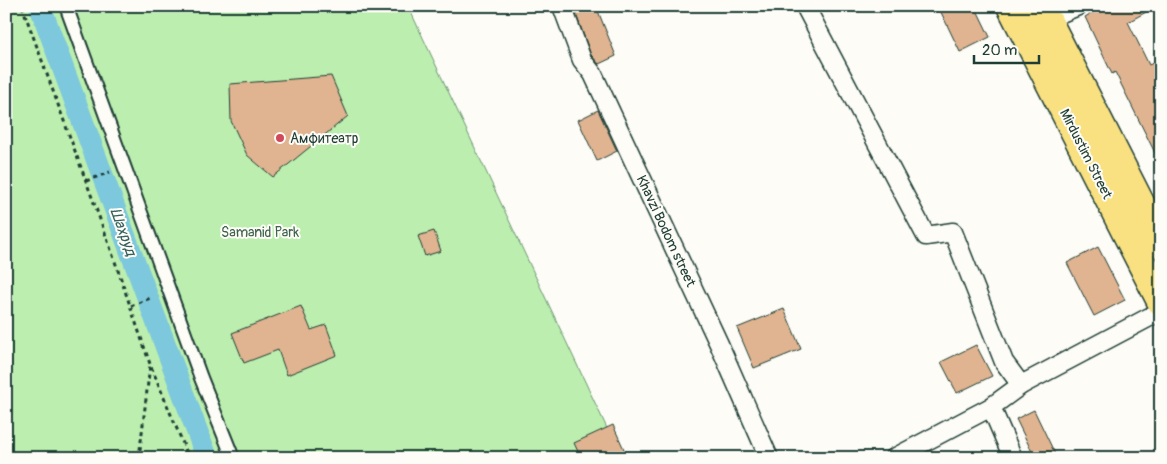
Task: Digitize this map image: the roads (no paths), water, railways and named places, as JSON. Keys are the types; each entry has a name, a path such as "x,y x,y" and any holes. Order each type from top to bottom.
{"main road":[{"name":"Mirdustim Street","path":"1011,6 1161,301"},
{"name":"Mirdustim Street","path":"1044,13 1161,244"}],"street":[{"path":"66,6 201,378 233,458"},
{"name":"Khavzi Bodom street","path":"562,6 582,60 593,74 719,344 769,458"},
{"path":"806,6 926,236 953,232 1004,362 1021,385"},
{"path":"1044,13 1078,6"},
{"path":"894,458 991,407 1021,385 1161,311"},
{"path":"991,407 1012,458"}],"waterway":[{"name":"Шахруд","path":"40,6 207,458"}],"place":[{"name":"Амфитеатр","path":"280,138"}],"park label":[{"name":"Samanid Park","path":"260,232"}]}
